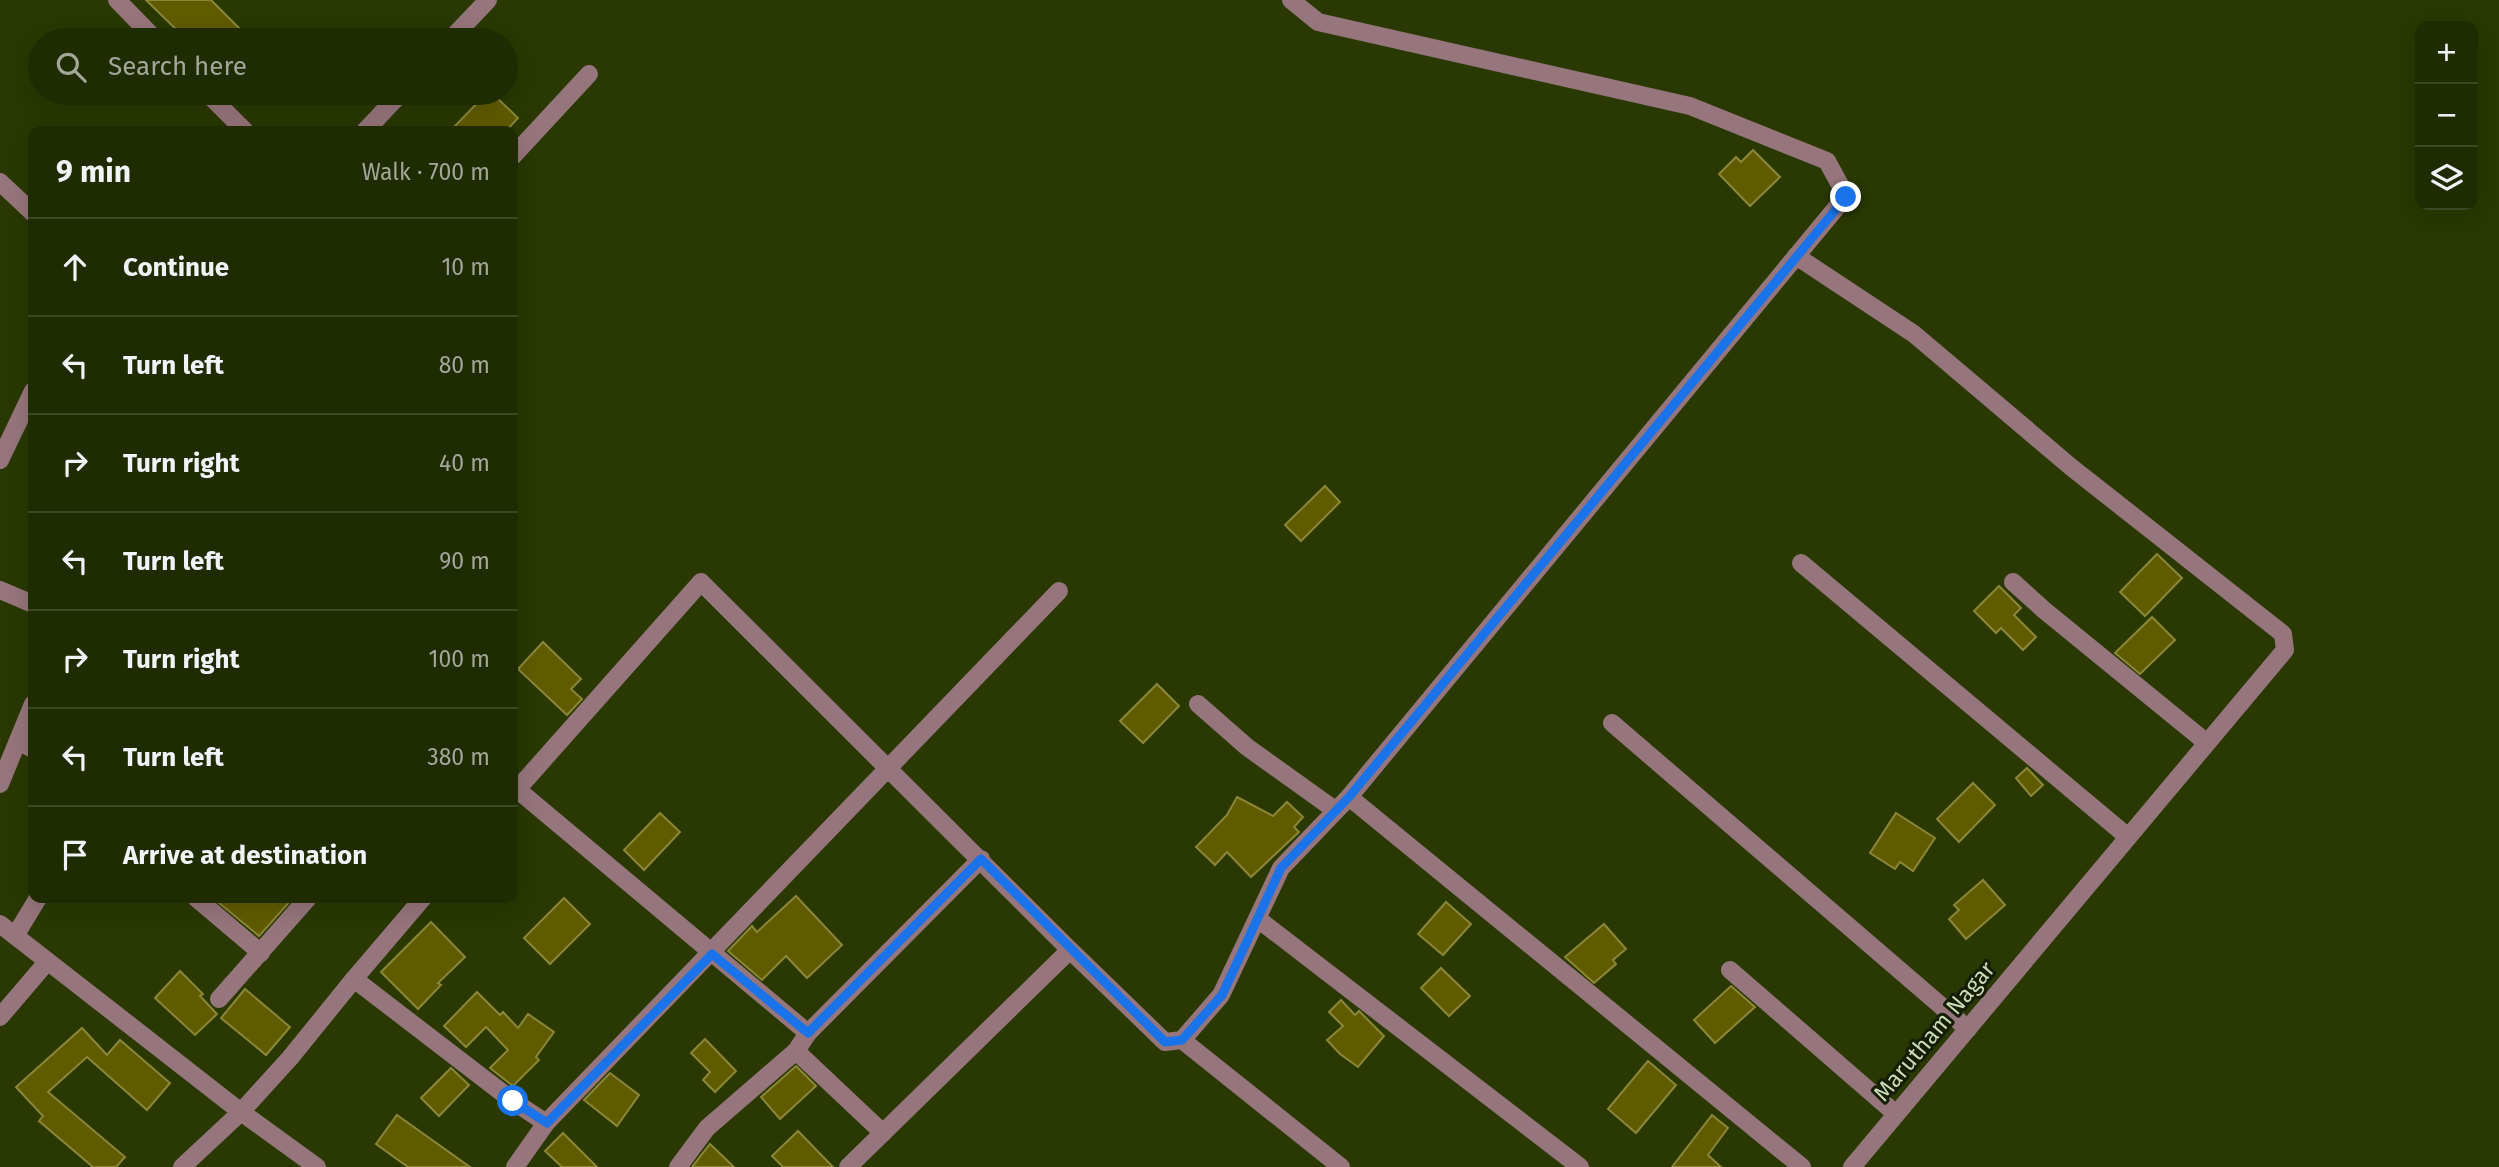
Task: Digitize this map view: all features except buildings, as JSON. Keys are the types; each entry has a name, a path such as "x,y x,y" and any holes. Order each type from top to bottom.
{"street":[{"path":"117,0 144,28"},
{"path":"461,28 488,0"},
{"path":"518,786 701,582 1165,1042 1182,1040 1222,995 1281,868 1349,797 1846,197 1827,161 1690,106 1318,22 1291,0"},
{"path":"518,151 589,74"},
{"path":"219,105 239,126"},
{"path":"370,126 390,105"},
{"path":"0,182 28,208"},
{"name":"Marutham Nagar","path":"1796,256 1914,334 2071,467 2283,634 2285,650 1852,1167"},
{"path":"0,460 28,401"},
{"path":"1801,562 2128,838"},
{"path":"2013,582 2207,743"},
{"path":"0,590 28,602"},
{"path":"515,1167 547,1123 1059,591"},
{"path":"1198,704 1247,747 1335,810"},
{"path":"1612,723 1968,1029"},
{"path":"0,784 25,746"},
{"path":"518,793 808,1033"},
{"path":"1349,797 1802,1167"},
{"path":"678,1167 707,1128 796,1051 808,1033 981,859"},
{"path":"15,936 35,903"},
{"path":"202,903 261,953"},
{"path":"219,999 304,903"},
{"path":"182,1167 241,1112 290,1058 419,903"},
{"path":"1258,919 1580,1167"},
{"path":"0,924 241,1112 317,1167"},
{"path":"848,1167 1070,950"},
{"path":"0,1017 47,962"},
{"path":"1730,970 1896,1114"},
{"path":"354,979 502,1093 547,1123"},
{"path":"1182,1040 1341,1167"},
{"path":"796,1051 883,1133"}],"route":[{"path":"513,1101 547,1123 712,954 808,1033 981,859 1165,1042 1182,1040 1222,995 1281,868 1349,797 1846,197"}]}
